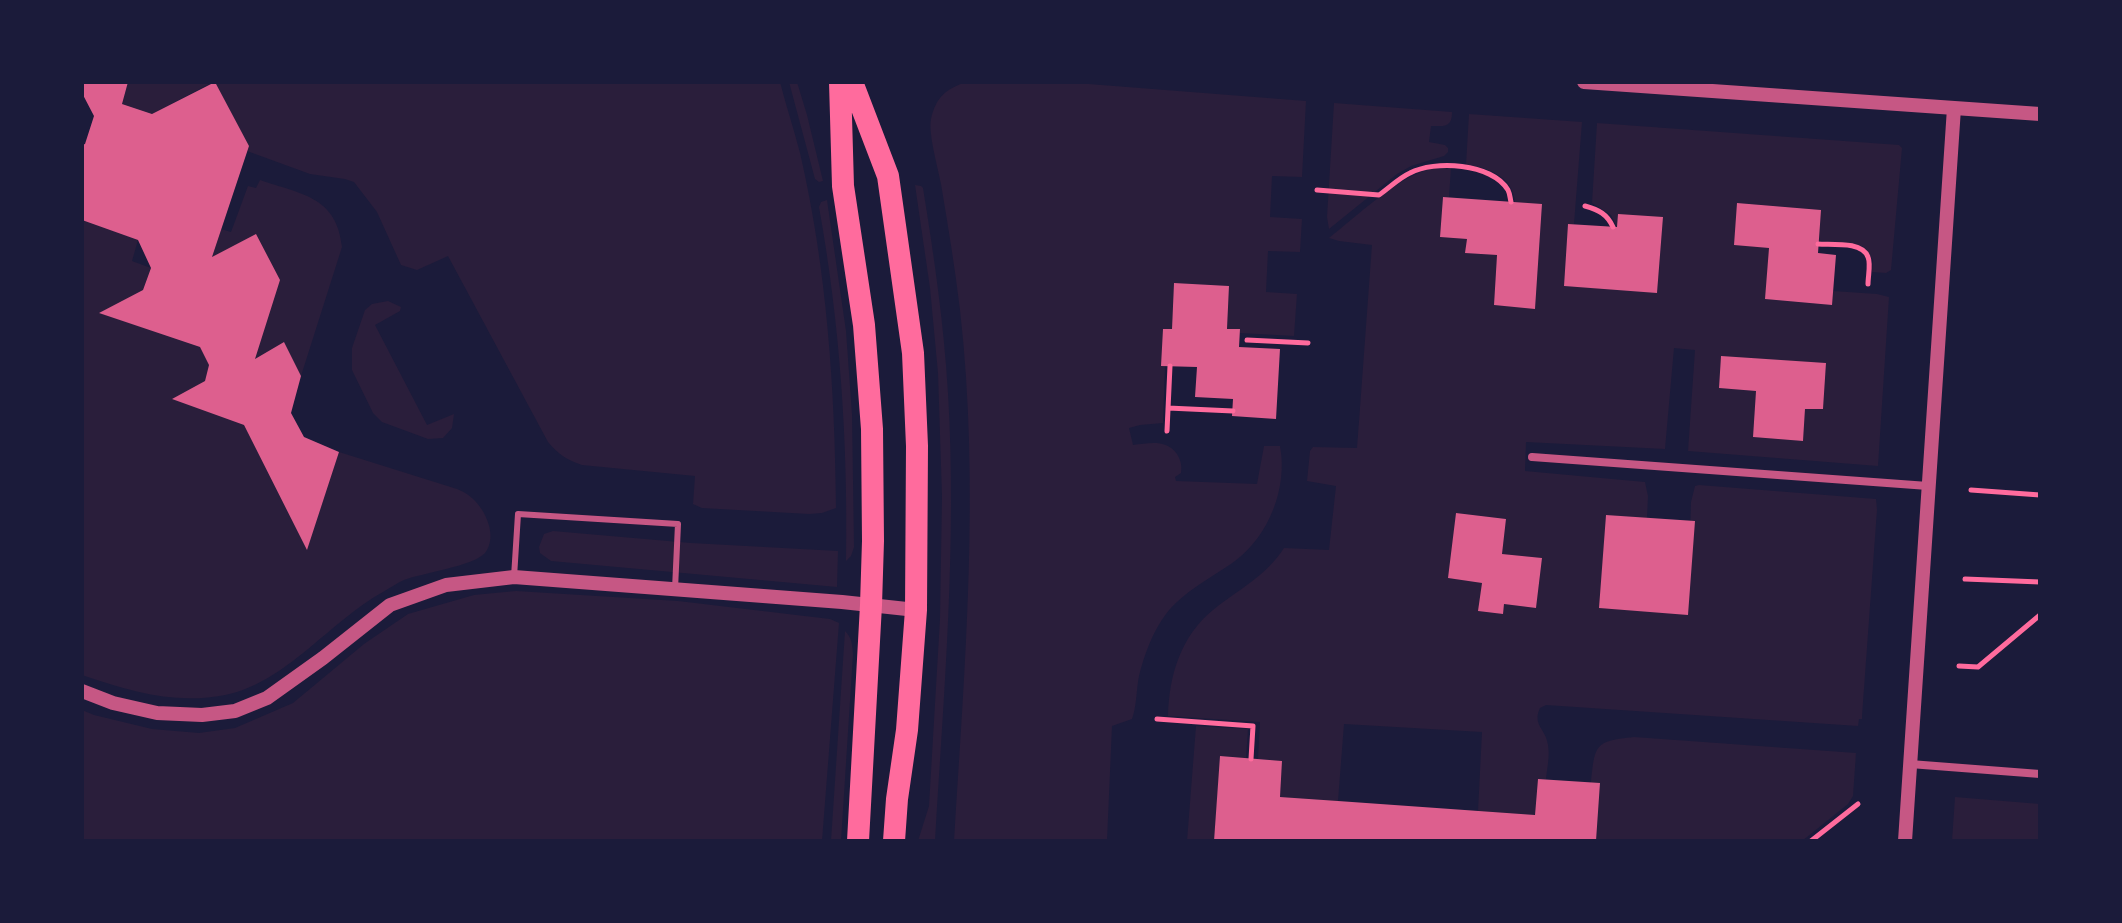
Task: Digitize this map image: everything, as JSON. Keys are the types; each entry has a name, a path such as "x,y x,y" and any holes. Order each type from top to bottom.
{"highway":[{"path":"840,82 843,186 864,325 872,429 871,605 858,841"},
{"path":"852,82 888,176 913,353 917,446 916,610 907,730 894,841"}],"street":[{"path":"1584,82 1710,87 2040,114"},
{"path":"1905,841 1954,108"},
{"path":"1532,457 1928,486"},
{"path":"82,691 113,703 157,713 202,715 235,711 267,698 390,605 446,585 514,577 916,610"},
{"path":"1910,764 2040,774"}],"lane":[{"path":"514,577 518,514 678,524 675,589"}],"path":[{"path":"1317,190 1379,195 1410,173 1434,165 1458,166 1479,170 1497,179 1508,190 1511,202"},
{"path":"1585,206 1608,216 1613,227"},
{"path":"1818,244 1861,249 1869,260 1868,284"},
{"path":"1247,340 1308,343"},
{"path":"1167,431 1170,366"},
{"path":"1168,408 1233,411"},
{"path":"1971,490 2040,495"},
{"path":"1965,579 2040,582"},
{"path":"1959,666 1978,667 2040,615"},
{"path":"1157,719 1253,726 1251,759"},
{"path":"1811,841 1858,804"}],"shaded area":[{"path":"128,82 213,82 152,114 122,104"},
{"path":"215,82 780,82 800,153 823,285 834,419 836,508 809,514 702,508 693,504 695,476 582,465 563,456 548,442 448,256 417,270 401,265 377,212 354,182 310,174 247,151 249,146"},
{"path":"789,82 797,82 823,181 815,179"},
{"path":"966,82 1063,82 1306,101 1302,177 1272,176 1270,217 1302,219 1300,252 1268,251 1266,292 1297,294 1294,336 1240,333 1240,329 1227,329 1229,286 1174,283 1172,329 1163,329 1163,423 1129,428 1133,445 1163,444 1173,449 1181,463 1181,473 1175,477 1176,481 1257,484 1264,446 1280,446 1282,462 1273,510 1258,538 1235,561 1181,598 1166,614 1153,636 1139,676 1132,719 1112,726 1107,841 954,841 969,575 969,442 960,310 930,125 939,99 947,91"},
{"path":"1334,103 1452,112 1452,117 1443,126 1431,126 1429,142 1445,145 1448,152 1444,156 1411,166 1397,174 1329,229 1327,217"},
{"path":"1469,114 1582,122 1574,224 1568,225 1564,286 1657,292 1663,217 1617,227 1611,215 1592,203 1597,123 1899,145 1902,148 1891,270 1886,273 1872,272 1873,260 1864,247 1819,241 1820,210 1738,203 1734,244 1769,248 1766,299 1831,305 1833,291 1889,297 1878,466 1688,451 1695,350 1674,348 1665,449 1526,442 1525,471 1645,482 1647,518 1606,515 1600,608 1688,614 1691,502 1695,486 1876,499 1862,719 1859,719 1858,726 1546,705 1540,708 1538,723 1547,740 1548,762 1546,779 1538,779 1535,815 1478,811 1482,732 1344,724 1338,801 1280,797 1282,761 1258,759 1260,722 1168,716 1174,671 1185,644 1202,620 1260,575 1284,548 1329,550 1336,486 1307,481 1310,451 1313,447 1357,448 1372,245 1329,238 1406,179 1432,169 1451,168 1449,197 1443,197 1440,237 1467,239 1466,253 1497,255 1494,305 1535,308 1542,205 1515,202 1510,186 1498,175 1466,165","holes":["1721,357 1826,363 1823,409 1805,409 1803,441 1753,437 1756,391 1719,388","1456,513 1506,519 1502,554 1542,558 1536,608 1504,604 1502,614 1479,611 1482,583 1449,578"]},
{"path":"260,180 314,200 333,217 339,230 342,247 301,376 284,342 255,359 256,235 212,257 221,229 231,232 248,186 256,188"},
{"path":"915,185 923,188 938,290 950,449 948,617 935,841 918,841 929,806 940,619 942,496 938,373"},
{"path":"827,200 846,331 852,414 854,547 846,561 846,472 841,383 819,207 821,202"},
{"path":"82,220 138,240 132,261 151,268 143,290 100,313 200,347 209,365 205,381 173,399 244,425 307,549 339,452 469,495 482,509 489,524 489,547 485,553 470,562 396,584 363,604 268,678 225,695 188,698 152,695 82,675"},
{"path":"388,301 401,307 400,311 375,325 427,425 454,414 452,428 443,438 428,439 382,422 373,413 352,370 352,348 365,310 372,304"},
{"path":"553,531 838,551 837,587 551,561 540,553 539,547 544,534"},
{"path":"516,591 678,601 830,619 839,623 822,841 82,841 82,710 152,729 199,733 235,728 293,703 364,644 408,614 474,595"},
{"path":"845,631 853,654 841,841 831,841"},
{"path":"1196,726 1248,729 1246,758 1221,756 1214,841 1187,841"},
{"path":"1634,737 1856,753 1853,796 1848,804 1802,841 1596,841 1600,784 1591,783 1596,753 1604,743"},
{"path":"1955,797 2040,804 2040,841 1952,841"}],"building":[{"path":"82,82 128,82 122,104 152,114 215,82 249,146 212,257 256,234 280,280 255,359 284,342 301,376 291,413 304,437 339,452 307,550 244,425 172,399 205,381 209,365 200,347 99,313 143,290 151,268 138,240 82,220 82,145 94,116 82,93"},
{"path":"1443,197 1542,204 1535,309 1494,305 1497,255 1465,253 1467,239 1440,237"},
{"path":"1737,203 1821,210 1818,253 1836,255 1832,305 1765,299 1769,248 1734,245"},
{"path":"1618,214 1663,217 1657,293 1564,286 1568,224 1617,227"},
{"path":"1174,283 1229,286 1227,329 1240,329 1239,347 1280,349 1276,419 1232,416 1233,399 1195,397 1197,367 1161,366 1163,329 1172,329"},
{"path":"1721,356 1826,363 1823,409 1805,409 1803,441 1753,437 1756,391 1719,388"},
{"path":"1456,513 1506,519 1502,554 1542,558 1536,608 1504,604 1503,614 1478,611 1482,583 1448,578"},
{"path":"1606,515 1695,521 1688,615 1599,608"},
{"path":"1220,756 1282,761 1280,797 1535,815 1538,779 1600,783 1596,841 1214,841"}]}
